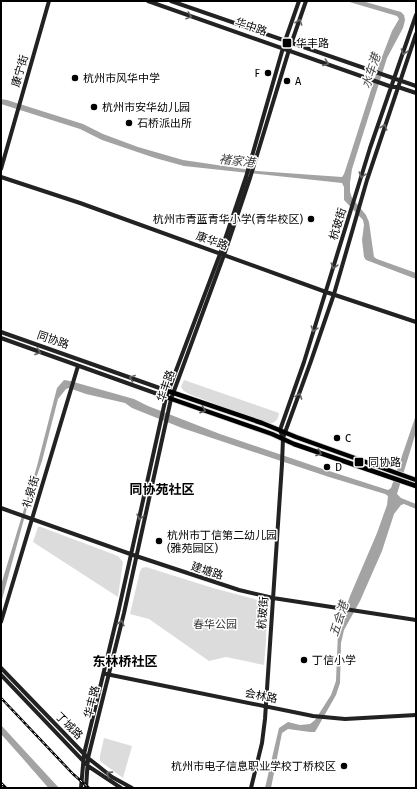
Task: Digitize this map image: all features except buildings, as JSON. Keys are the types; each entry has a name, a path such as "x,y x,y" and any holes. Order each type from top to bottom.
{"main road":[{"name":"同协路","path":"171,392 416,480"},
{"name":"同协路","path":"168,398 283,438 294,444 416,486"}],"street":[{"name":"康宁街","path":"1,169 48,1"},
{"name":"华中路","path":"148,1 392,87 398,87 416,93"},
{"name":"华中路","path":"171,1 416,86"},
{"name":"华丰路","path":"81,788 84,754 136,556 168,398 222,254 248,177 285,41 299,1"},
{"name":"华丰路","path":"251,167 306,1"},
{"name":"杭玻街","path":"250,788 262,743 266,707 282,464 283,438 280,430 304,362 370,148 416,15"},
{"name":"杭玻街","path":"283,438 334,294 376,150 416,34"},
{"name":"康华路","path":"1,177 80,203 326,292 416,322"},
{"name":"同协路","path":"1,332 171,392"},
{"name":"同协路","path":"1,338 168,398"},
{"name":"礼泉街","path":"1,622 78,366"},
{"name":"华丰路","path":"86,788 88,758 131,554 163,425"},
{"name":"建塘路","path":"1,508 213,582 273,598 416,620"},
{"name":"丁城路","path":"1,668 88,758 112,777 132,788"},
{"name":"会林路","path":"106,674 266,707 335,719 416,715"},
{"name":"丁城路","path":"1,675 88,766 121,788"}],"green space":[{"path":"184,380 279,413 278,417 275,421 269,424 189,394 181,387"},
{"path":"38,527 118,556 123,562 118,597 33,542"},
{"name":"春华公园","path":"146,567 213,588 265,602 267,604 264,665 226,657 209,661 149,619 130,614 140,571 142,568"},
{"path":"104,738 132,746 123,778 100,761"}],"shaded area":[{"path":"346,1 362,1 401,12 404,15 405,20 403,28 387,58 352,169 350,192 352,198 366,215 369,222 374,257 416,273 416,279 366,260 364,257 362,240 364,225 363,220 344,200 344,187 342,183 184,166 155,158 102,140 80,129 1,104 1,99 7,100 83,124 103,134 138,147 183,160 257,171 342,177 380,62 392,31 399,19 397,16"},
{"path":"64,380 134,399 148,406 220,434 388,490 391,488 416,415 416,432 397,494 401,498 416,504 416,509 404,504 401,505 394,514 382,551 360,601 344,630 341,643 340,683 336,695 315,732 288,729 282,733 271,788 265,788 279,728 288,722 300,725 310,724 315,720 331,695 336,681 338,631 350,596 377,533 387,505 388,496 182,428 132,408 125,403 86,394 69,388 66,389 58,399 42,461 32,490 1,603 1,585 37,466 57,388"},
{"path":"1,725 59,788 49,788 1,734"}],"waterway":[{"path":"29,765 49,788"}],"railway":[{"path":"1,698 73,774 89,788"},
{"path":"1,783 6,788"}],"place":[{"name":"华丰路","path":"287,43"},
{"name":"F","path":"268,73"},
{"name":"杭州市风华中学","path":"75,78"},
{"name":"A","path":"287,81"},
{"name":"杭州市安华幼儿园","path":"94,107"},
{"name":"石桥派出所","path":"129,123"},
{"name":"杭州市青蓝青华小学(青华校区)","path":"311,219"},
{"name":"C","path":"337,438"},
{"name":"同协路","path":"359,462"},
{"name":"D","path":"327,467"},
{"name":"杭州市丁信第二幼儿园 (雅苑园区)","path":"159,541"},
{"name":"丁信小学","path":"304,660"},
{"name":"杭州市电子信息职业学校丁桥校区","path":"344,766"}],"district":[{"name":"同协苑社区","path":"162,489"},
{"name":"东林桥社区","path":"125,661"}],"water label":[{"name":"水车港","path":"371,71"},
{"name":"褚家港","path":"237,161"},
{"name":"五会港","path":"339,619"}]}
